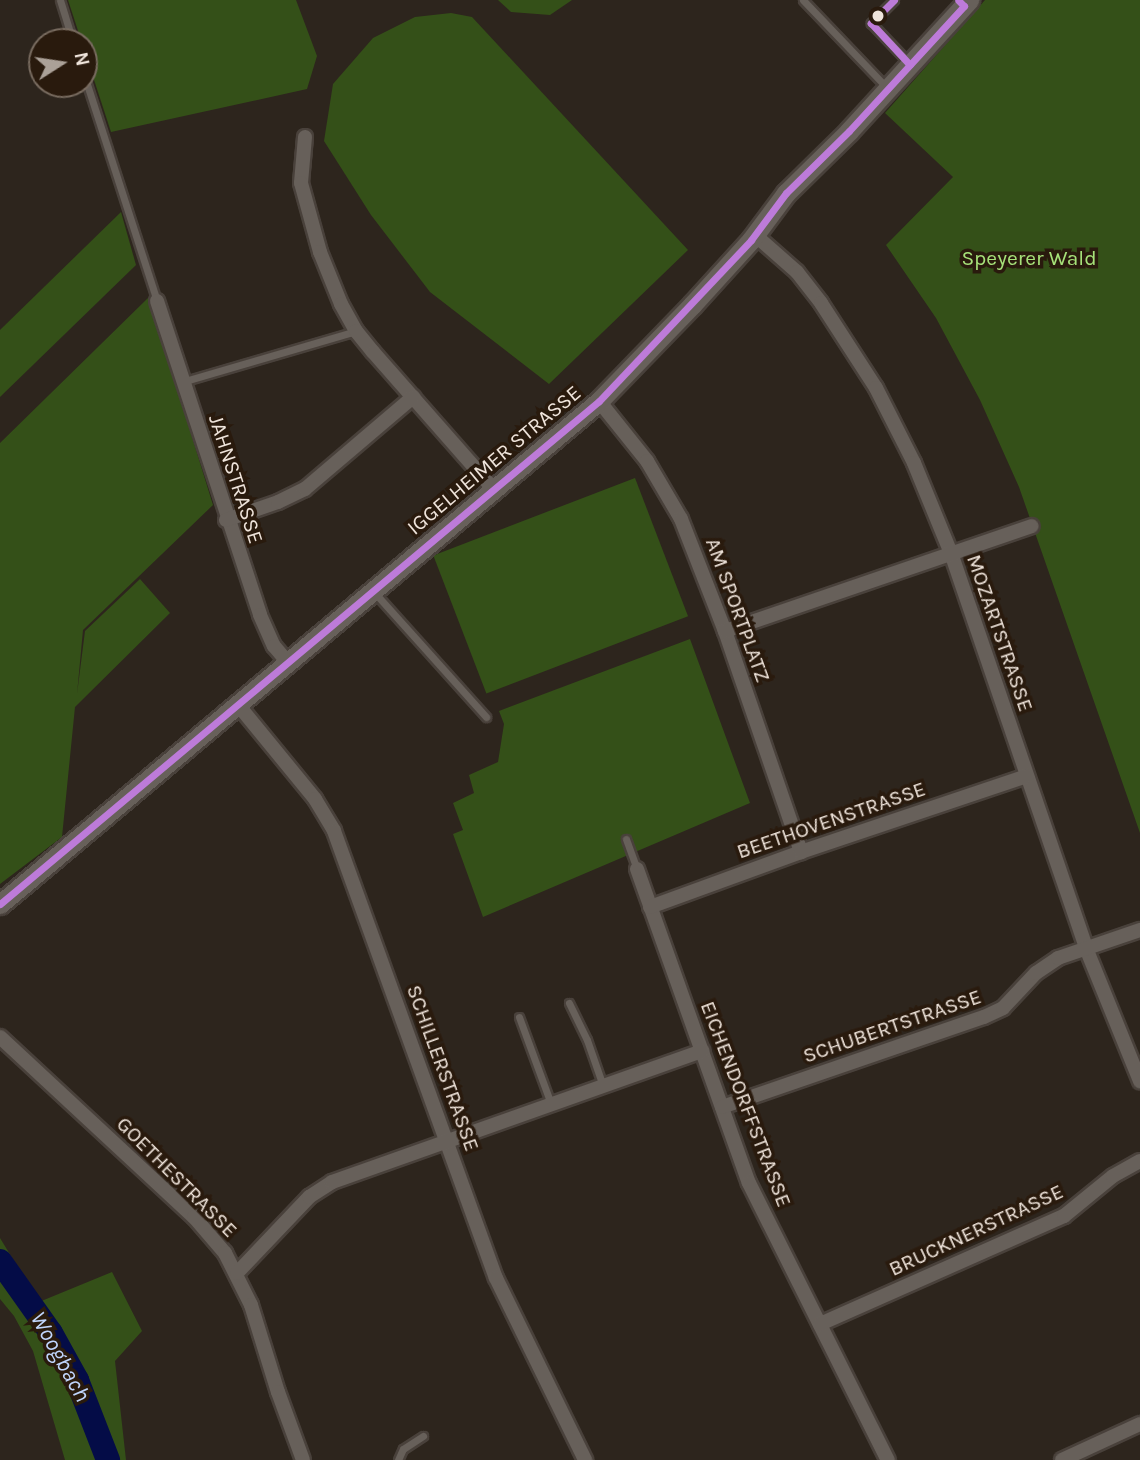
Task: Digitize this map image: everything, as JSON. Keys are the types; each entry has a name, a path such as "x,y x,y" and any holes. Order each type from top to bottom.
{"street":[{"name":"IGGELHEIMER STRASSE","path":"0,904 599,401 648,353 755,234 786,194 910,65 964,2"},
{"path":"305,137 301,183 320,252 356,331 495,491"},
{"name":"MOZARTSTRASSE","path":"755,234 807,284 870,378 914,463 951,553 1086,948 1140,1081"},
{"name":"JAHNSTRASSE","path":"157,301 226,520 266,632 289,664"},
{"path":"226,520 278,502 305,489 413,397"},
{"name":"AM SPORTPLATZ","path":"599,401 647,461 665,489 696,553 801,852"},
{"path":"725,631 1032,526"},
{"name":"SCHILLERSTRASSE","path":"239,706 315,799 334,831 496,1278 585,1460"},
{"name":"BEETHOVENSTRASSE","path":"650,906 1027,776"},
{"name":"EICHENDORFFSTRASSE","path":"637,869 749,1183 888,1460"},
{"name":"SCHUBERTSTRASSE","path":"722,1107 984,1017 1003,1007 1046,964 1140,930"},
{"name":"GOETHESTRASSE","path":"0,1037 194,1217 217,1243 237,1273 251,1304 278,1392 303,1460"},
{"path":"237,1273 320,1189 342,1178 702,1051"},
{"name":"BRUCKNERSTRASSE","path":"820,1324 1064,1216 1113,1176 1140,1161"},
{"path":"1062,1460 1140,1424"}],"lane":[{"path":"60,0 69,28"},
{"path":"803,0 887,89"},
{"path":"894,0 871,23 910,65"},
{"path":"91,98 157,301"},
{"path":"182,382 356,331"},
{"path":"373,592 486,718"},
{"path":"626,839 637,869"},
{"path":"569,1003 587,1040 603,1086"},
{"path":"519,1017 551,1104"},
{"path":"398,1460 403,1449 423,1436"}],"green space":[{"path":"68,0 296,0 317,56 307,89 111,132 98,92 98,28 77,28"},
{"path":"498,0 572,0 550,15 511,12"},
{"name":"Speyerer Wald","path":"985,0 1140,0 1140,833 1019,487 980,400 936,318 886,245 953,177 885,113"},
{"path":"451,13 472,17 688,250 549,384 430,292 371,215 324,141 333,84 373,38 415,17"},
{"path":"121,212 136,265 0,397 0,330"},
{"path":"149,297 213,505 83,630 77,694 85,631 140,579 170,613 75,707 62,837 0,884 0,443"},
{"path":"635,478 688,616 486,694 433,555"},
{"path":"690,639 750,803 483,917 453,834 463,830 453,803 474,793 469,775 498,762 504,724 499,711"},
{"path":"0,1238 39,1302 112,1272 142,1331 115,1361 126,1460 65,1460 33,1351 14,1316 0,1299"}],"waterway":[{"name":"Woogbach","path":"0,1261 51,1333 77,1380 108,1460"}],"transit line":[{"path":"894,0 871,23 910,65"},
{"path":"0,904 599,401 751,240 786,193 849,131 964,6 958,0"}]}
